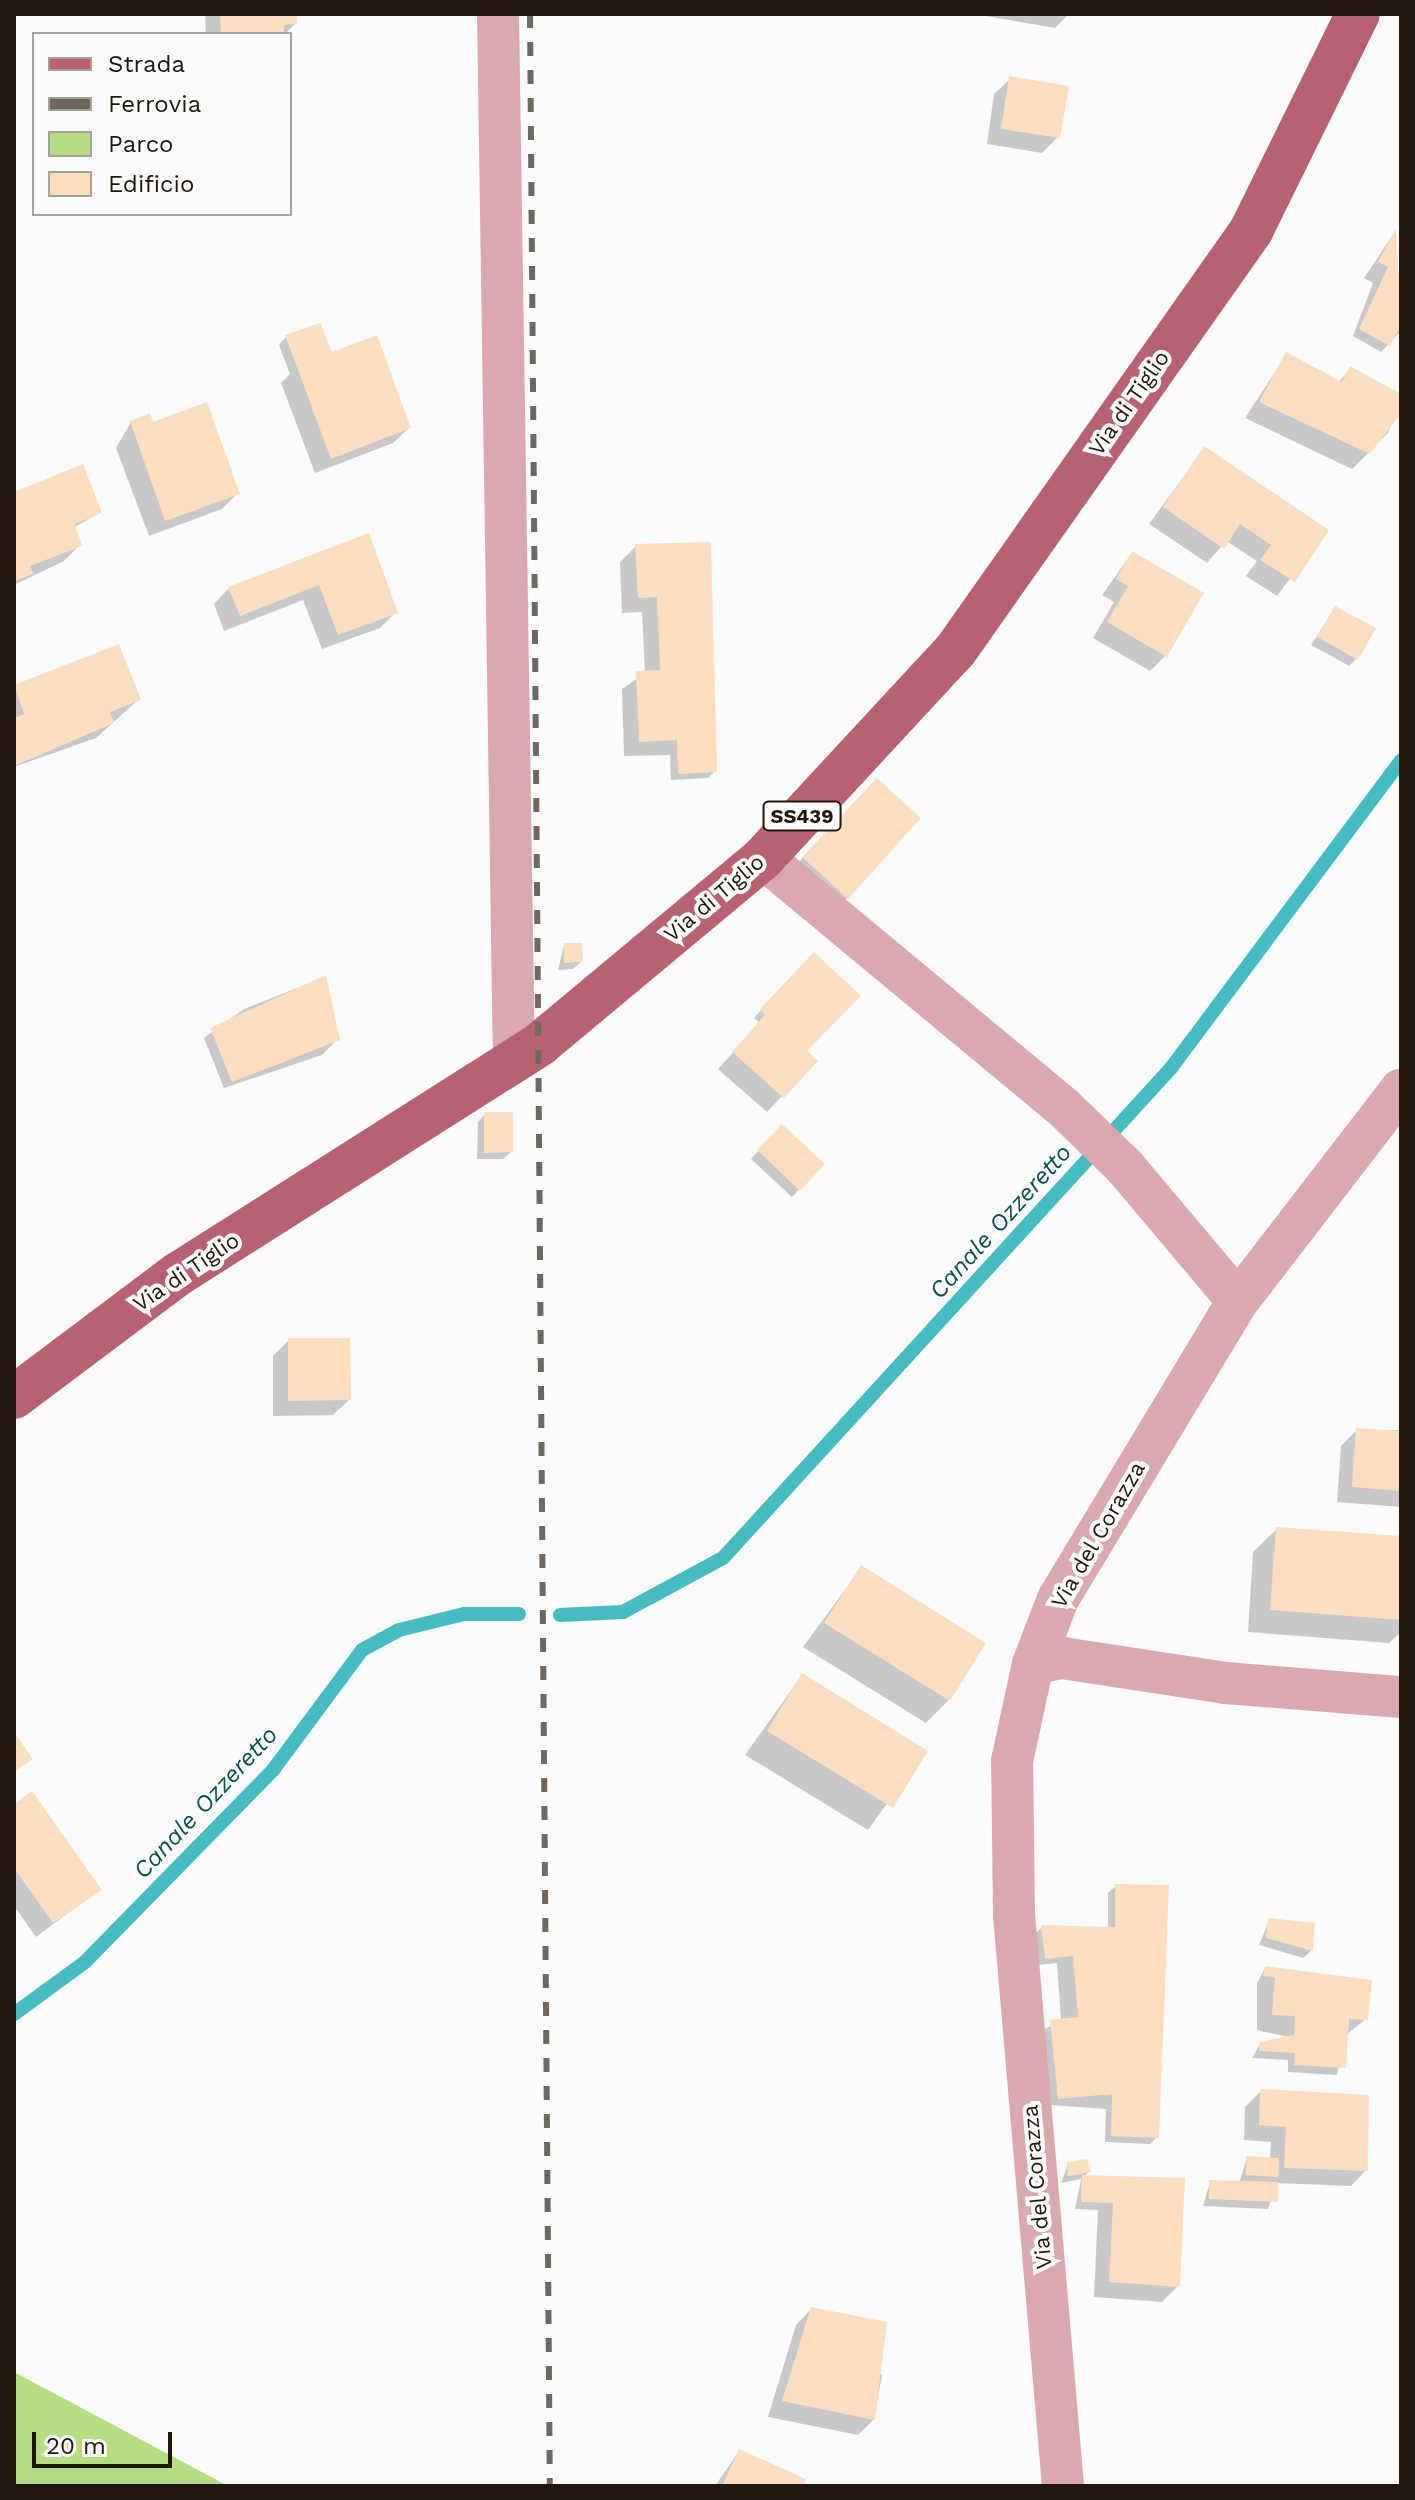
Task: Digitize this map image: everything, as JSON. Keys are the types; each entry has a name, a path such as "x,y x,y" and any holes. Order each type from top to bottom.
{"main road":[{"name":"Via di Tiglio","path":"14,1397 178,1274 514,1062 763,858 955,651 1251,231 1358,14"}],"street":[{"path":"498,14 514,1062"},
{"path":"763,858 1064,1108 1125,1167 1238,1301"},
{"name":"Via del Corazza","path":"1063,2486 1014,1915 1012,1761 1033,1664 1058,1599 1238,1301 1401,1089"},
{"path":"1033,1664 1062,1658 1226,1683 1401,1697"}],"green space":[{"path":"14,2372 228,2486 14,2486"}],"building":[{"path":"220,14 297,14 297,24 284,25 284,32 221,32"},
{"path":"1009,76 1069,86 1060,138 1001,129"},
{"path":"1396,228 1401,326 1390,346 1359,329 1388,267 1378,262"},
{"path":"320,323 332,352 377,335 411,428 331,459 285,335"},
{"path":"1286,352 1342,382 1350,366 1401,394 1401,413 1370,454 1259,402"},
{"path":"207,402 240,494 165,521 130,421 150,413 153,422"},
{"path":"1204,446 1329,530 1295,582 1260,560 1271,545 1240,524 1224,549 1163,507"},
{"path":"83,464 102,513 75,524 82,546 30,566 33,574 14,581 14,492"},
{"path":"369,533 398,613 338,635 319,585 240,616 228,587"},
{"path":"711,542 717,772 678,774 677,740 639,742 636,671 660,670 657,597 638,598 635,544"},
{"path":"1132,551 1204,593 1167,657 1107,622 1128,586 1116,579"},
{"path":"1335,606 1376,628 1358,660 1317,637"},
{"path":"119,644 141,700 110,712 114,723 14,766 14,718 24,714 14,685"},
{"path":"877,778 921,818 848,899 802,857"},
{"path":"564,943 582,943 583,962 564,963"},
{"path":"814,952 861,996 807,1051 818,1061 784,1098 732,1052 765,1015 760,1009"},
{"path":"326,975 340,1040 232,1082 210,1028"},
{"path":"484,1112 513,1112 513,1152 484,1153"},
{"path":"782,1124 825,1164 800,1191 757,1150"},
{"path":"288,1338 350,1338 351,1400 288,1401"},
{"path":"1356,1428 1401,1431 1401,1491 1352,1487"},
{"path":"1276,1527 1401,1536 1401,1620 1270,1610"},
{"path":"861,1565 986,1643 950,1701 824,1623"},
{"path":"802,1673 928,1751 893,1808 767,1731"},
{"path":"14,1732 33,1759 14,1772"},
{"path":"32,1791 102,1890 53,1923 14,1868 14,1804"},
{"path":"1115,1884 1169,1885 1159,2138 1111,2136 1112,2094 1058,2099 1050,2020 1078,2017 1073,1956 1045,1959 1041,1925 1115,1927"},
{"path":"1268,1918 1315,1923 1313,1951 1266,1938"},
{"path":"1265,1966 1372,1980 1368,2020 1349,2019 1346,2068 1294,2065 1295,2053 1259,2051 1259,2042 1294,2035 1295,2016 1272,2015 1275,1977 1263,1976"},
{"path":"1260,2089 1369,2095 1368,2171 1284,2168 1286,2127 1259,2125"},
{"path":"1246,2156 1279,2158 1278,2177 1246,2175"},
{"path":"1087,2159 1091,2172 1068,2176 1067,2162"},
{"path":"1082,2175 1185,2178 1180,2287 1109,2282 1113,2203 1081,2202"},
{"path":"1209,2180 1278,2182 1278,2202 1209,2199"},
{"path":"811,2307 887,2322 875,2420 782,2401"},
{"path":"739,2449 806,2479 803,2486 722,2486"}],"waterway":[{"name":"Canale Ozzeretto","path":"560,1615 623,1612 723,1558 1171,1068 1401,760"},
{"name":"Canale Ozzeretto","path":"14,2014 85,1962 273,1770 362,1650 399,1630 464,1614 519,1614"}],"railway":[{"path":"530,14 550,2486"}]}
